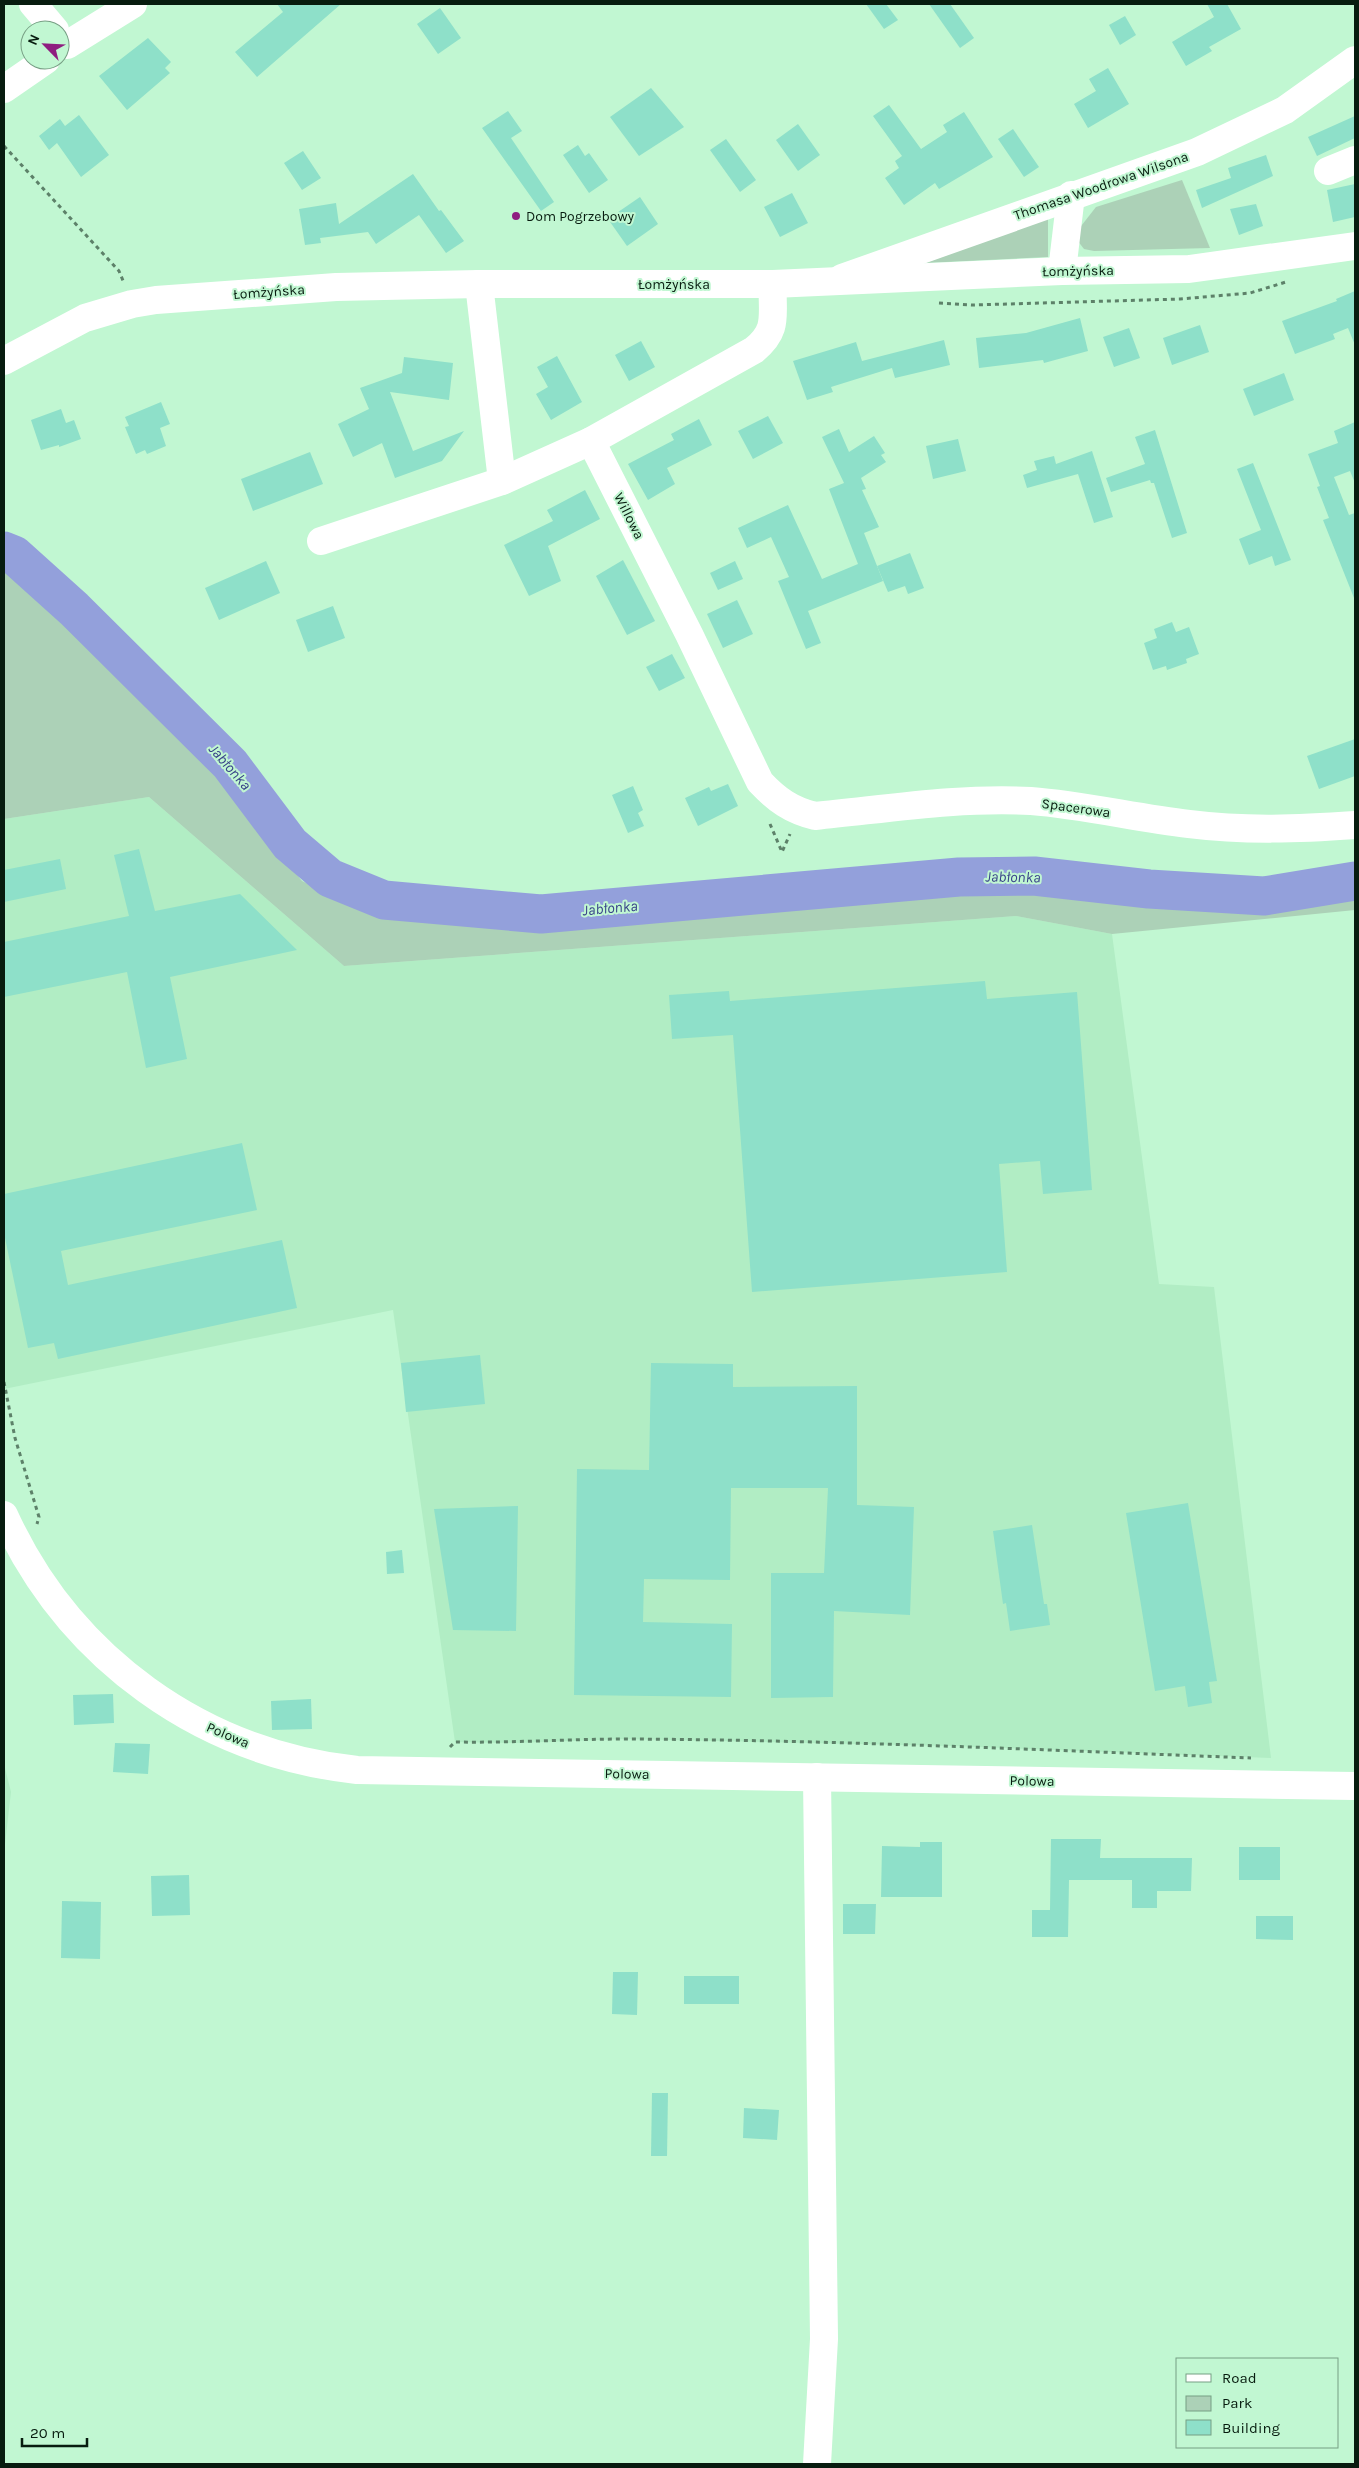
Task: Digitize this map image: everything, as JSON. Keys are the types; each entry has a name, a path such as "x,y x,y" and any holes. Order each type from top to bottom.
{"street":[{"path":"33,4 43,20"},
{"path":"70,38 133,4"},
{"name":"Thomasa Woodrowa Wilsona","path":"831,282 1070,195 1197,152 1285,110 1355,60"},
{"path":"4,89 27,70"},
{"path":"1328,172 1355,160"},
{"path":"1062,271 1070,195"},
{"name":"Łomżyńska","path":"4,361 85,318 132,304 156,300 336,287 479,284 773,284 1062,271 1189,269 1355,246"},
{"path":"479,284 502,481"},
{"path":"321,541 502,481 590,441 754,350 766,340 773,327 773,284"},
{"name":"Willowa","path":"590,441 689,634 760,782 794,822"},
{"name":"Spacerowa","path":"794,822 815,816 966,801 1032,801 1189,824 1240,829 1294,830 1355,825"},
{"name":"Polowa","path":"9,1526 55,1603 83,1636 117,1668 158,1700 216,1732 278,1756 305,1763 357,1770 1355,1786"},
{"path":"817,1778 824,2339 817,2464"}],"path":[{"path":"4,146 119,271 132,304"},
{"path":"769,821 782,852 794,822"},
{"path":"4,1382 15,1438 39,1517 37,1526 9,1526"},
{"path":"448,1749 455,1742 517,1743 625,1739 952,1746 1253,1758"}],"shaded area":[{"path":"149,797 344,966 1016,916 1112,934 1159,1284 1214,1287 1271,1758 952,1746 625,1739 517,1743 455,1742 393,1310 4,1389 4,819"},
{"path":"4,1764 11,1792 4,1853"}],"green space":[{"path":"1182,180 1210,248 1094,251 1084,249 1077,240 1078,230 1096,207"},
{"path":"1048,218 1048,257 925,263"},
{"path":"4,571 49,603 225,784 302,881 359,909 483,925 1008,886 1062,888 1157,906 1260,907 1355,893 1355,910 1112,934 1016,916 344,966 149,797 4,819"}],"building":[{"path":"277,4 341,4 257,77 235,52 283,12"},
{"path":"866,4 886,4 898,20 884,29"},
{"path":"929,4 950,4 974,38 960,48"},
{"path":"1207,4 1227,4 1241,29 1209,47 1212,51 1186,66 1172,42 1214,17"},
{"path":"440,8 461,38 438,54 417,24"},
{"path":"1125,16 1136,35 1120,45 1109,25"},
{"path":"148,38 171,62 165,68 170,73 127,110 99,76"},
{"path":"1108,68 1129,104 1088,128 1074,104 1096,91 1089,79"},
{"path":"651,88 684,127 639,156 610,117"},
{"path":"889,105 921,149 947,132 943,125 964,112 993,157 939,189 935,183 904,205 885,178 899,168 895,161 902,156 873,116"},
{"path":"508,111 522,131 511,138 554,202 541,211 482,128"},
{"path":"79,115 109,155 81,177 57,143 49,150 39,136 60,119 65,126"},
{"path":"1355,116 1355,138 1317,156 1308,137"},
{"path":"798,124 820,155 798,171 776,140"},
{"path":"1013,129 1039,167 1024,177 998,139"},
{"path":"726,139 756,180 740,192 710,150"},
{"path":"578,145 585,156 589,153 608,180 589,193 563,155"},
{"path":"303,151 321,178 302,190 284,163"},
{"path":"1266,155 1273,176 1202,208 1196,190 1231,178 1228,168"},
{"path":"413,174 439,211 441,210 464,241 446,253 419,215 376,244 368,232 320,238 321,243 305,245 299,209 336,203 339,224"},
{"path":"1355,184 1355,217 1333,222 1327,190"},
{"path":"792,193 808,223 780,237 764,207"},
{"path":"640,197 658,224 627,246 608,219"},
{"path":"1256,204 1263,226 1239,235 1230,209"},
{"path":"1355,291 1355,345 1348,328 1333,334 1335,339 1295,354 1282,321 1337,301 1336,299"},
{"path":"1080,318 1088,351 1044,363 1043,360 979,368 976,338 1026,333"},
{"path":"1200,325 1209,352 1172,365 1163,338"},
{"path":"1129,328 1140,358 1114,367 1103,337"},
{"path":"944,340 950,365 895,378 892,368 831,387 833,392 807,400 793,361 856,342 862,361"},
{"path":"641,341 655,367 629,381 615,355"},
{"path":"557,356 582,402 551,420 536,394 548,387 537,367"},
{"path":"404,357 453,363 449,400 390,392 413,451 464,431 442,461 395,478 382,443 353,457 338,424 369,409 360,388 402,373"},
{"path":"1284,373 1294,400 1254,416 1243,389"},
{"path":"161,402 170,424 160,428 166,446 147,454 145,450 136,454 125,427 129,426 125,417"},
{"path":"61,409 66,423 74,420 81,439 59,447 59,445 41,450 31,420"},
{"path":"768,416 783,443 753,459 738,431"},
{"path":"699,419 712,445 667,468 675,484 648,500 628,464 674,440 671,434"},
{"path":"1355,422 1355,483 1350,471 1334,477 1349,515 1355,513 1354,598 1323,520 1329,518 1317,487 1320,486 1308,454 1338,443 1334,431"},
{"path":"839,429 849,452 874,436 885,453 881,455 886,462 861,478 866,489 862,490 879,527 864,533 883,581 808,611 821,643 806,649 778,581 789,577 771,537 747,548 738,528 788,505 822,579 858,564 829,489 844,483 822,437"},
{"path":"1155,430 1187,533 1172,538 1154,483 1151,483 1150,480 1111,492 1106,478 1145,464 1135,437"},
{"path":"958,439 966,471 933,479 926,446"},
{"path":"1092,451 1113,517 1094,523 1078,474 1027,488 1023,475 1037,470 1034,461 1054,456 1056,464"},
{"path":"310,452 323,484 253,511 241,479"},
{"path":"1253,463 1291,560 1275,566 1272,556 1249,565 1239,539 1261,530 1237,469"},
{"path":"585,490 600,519 548,546 561,581 529,596 504,545 553,521 547,510"},
{"path":"910,553 924,588 908,594 905,586 888,592 877,566"},
{"path":"623,560 655,621 627,635 596,576"},
{"path":"266,561 280,593 219,620 205,588"},
{"path":"735,561 743,579 718,590 710,573"},
{"path":"737,600 753,634 723,648 707,614"},
{"path":"333,606 345,638 308,652 296,620"},
{"path":"1172,622 1176,632 1189,627 1199,654 1186,659 1187,663 1167,670 1166,666 1153,670 1144,643 1157,638 1154,629"},
{"path":"672,654 685,678 659,691 646,667"},
{"path":"1355,739 1355,776 1319,789 1307,756"},
{"path":"728,784 738,806 698,826 685,798 709,787 711,791"},
{"path":"633,786 643,810 638,813 644,826 628,833 612,795"},
{"path":"139,849 155,911 240,894 297,950 170,977 187,1059 146,1068 127,972 4,997 4,942 129,916 114,855"},
{"path":"60,859 66,889 4,902 4,870"},
{"path":"985,981 987,999 1077,992 1092,1190 1043,1194 1040,1161 999,1164 1007,1272 752,1292 733,1035 672,1039 669,995 729,991 730,1001"},
{"path":"242,1143 257,1210 61,1251 68,1285 282,1240 297,1308 58,1359 54,1343 28,1348 4,1233 4,1194"},
{"path":"480,1355 485,1404 406,1412 401,1363"},
{"path":"651,1363 733,1364 733,1387 857,1386 857,1505 914,1507 910,1615 834,1611 833,1697 771,1698 771,1573 824,1573 828,1488 731,1488 730,1580 644,1579 643,1622 732,1624 731,1697 574,1695 577,1469 649,1470"},
{"path":"1188,1503 1217,1681 1209,1682 1212,1703 1188,1707 1185,1686 1155,1691 1126,1513"},
{"path":"518,1506 516,1631 453,1630 434,1509"},
{"path":"1032,1525 1044,1604 1047,1604 1050,1625 1010,1631 1006,1603 1003,1604 993,1531"},
{"path":"402,1550 404,1573 387,1574 386,1552"},
{"path":"113,1694 114,1723 74,1725 73,1695"},
{"path":"311,1699 312,1729 272,1730 271,1701"},
{"path":"115,1743 150,1744 148,1774 113,1772"},
{"path":"1051,1839 1101,1839 1100,1858 1192,1858 1191,1891 1157,1891 1157,1908 1132,1908 1132,1880 1069,1880 1068,1937 1032,1937 1032,1910 1050,1910"},
{"path":"920,1842 942,1842 942,1897 881,1897 882,1846 920,1847"},
{"path":"1239,1847 1280,1847 1280,1880 1239,1880"},
{"path":"189,1875 190,1915 152,1916 151,1876"},
{"path":"62,1901 101,1902 100,1959 61,1958"},
{"path":"843,1904 876,1904 875,1934 843,1934"},
{"path":"1256,1916 1293,1916 1293,1940 1256,1939"},
{"path":"613,1972 638,1972 637,2015 612,2014"},
{"path":"684,1976 739,1976 739,2004 684,2004"},
{"path":"652,2093 668,2093 667,2156 651,2156"},
{"path":"744,2108 779,2110 777,2140 743,2138"}],"waterway":[{"name":"Jabłonka","path":"4,551 14,555 74,609 230,764 290,844 330,878 384,900 541,914 959,877 1034,876 1149,889 1264,896 1355,881"}],"place":[{"name":"Dom Pogrzebowy","path":"516,216"}]}
